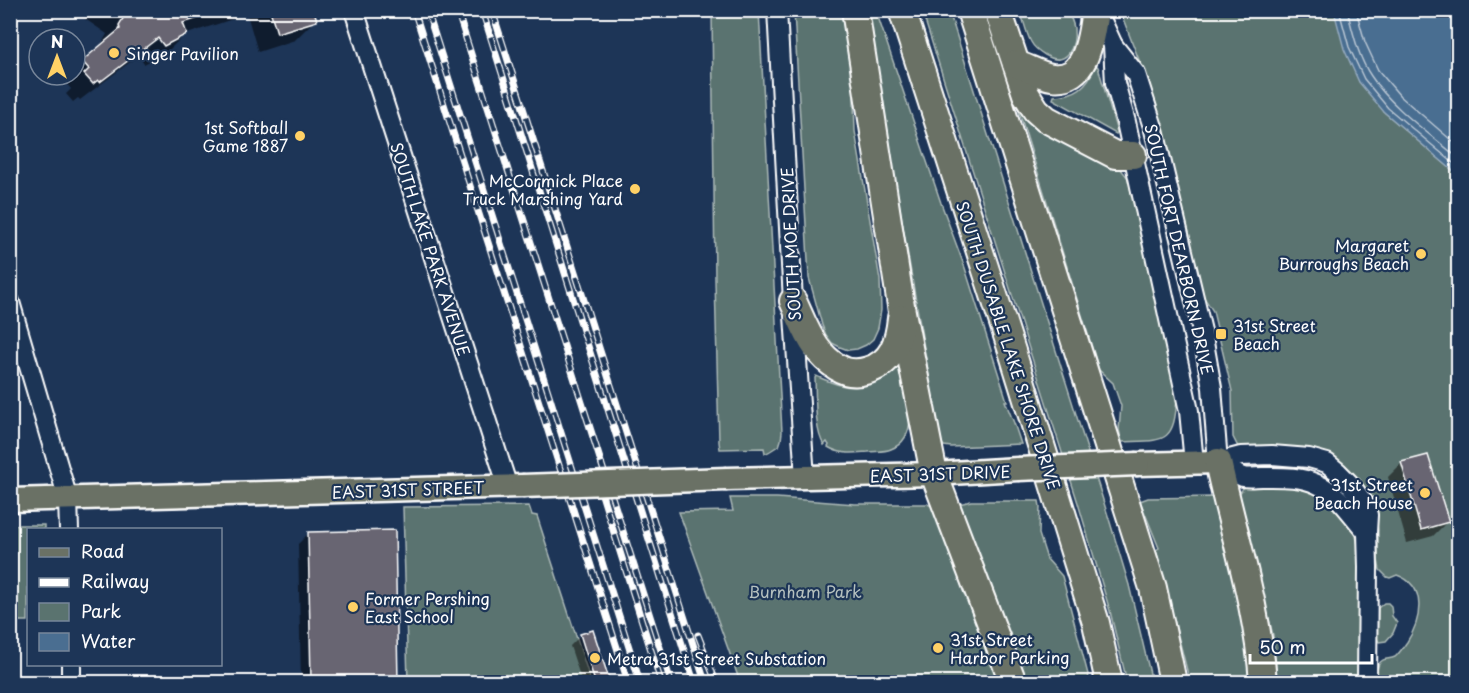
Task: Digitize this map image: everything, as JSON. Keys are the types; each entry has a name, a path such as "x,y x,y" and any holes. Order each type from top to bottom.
{"highway":[{"path":"855,10 902,312 934,474 1013,682"},
{"name":"SOUTH DUSABLE LAKE SHORE DRIVE","path":"902,10 1012,351 1096,623 1109,682"},
{"path":"970,10 1153,588 1173,682"},
{"path":"998,10 1026,94 1036,110 1046,119 1115,155 1133,155"},
{"path":"1016,64 1052,77 1065,76 1074,72 1081,64 1088,48 1096,10"},
{"path":"793,301 816,347 826,359 838,368 854,372 872,370 884,363 899,333 902,312"},
{"path":"1206,463 1252,604 1262,661 1263,682"}],"main road":[{"name":"EAST 31ST DRIVE","path":"805,478 1206,463"},
{"name":"EAST 31ST STREET","path":"10,500 805,478"}],"street":[{"name":"SOUTH LAKE PARK AVENUE","path":"354,10 515,486"},
{"name":"SOUTH MOE DRIVE","path":"777,10 805,478"},
{"name":"SOUTH FORT DEARBORN DRIVE","path":"1096,10 1113,45 1136,74 1154,130 1202,331 1212,388 1206,463"},
{"name":"SOUTH FORT DEARBORN DRIVE","path":"1113,45 1115,83 1190,411 1206,463"},
{"path":"10,302 68,499 69,528"},
{"path":"1206,463 1241,456 1272,455 1309,458 1327,464 1350,484 1363,502 1368,515 1367,682"},
{"path":"71,666 71,682"}],"green space":[{"path":"712,11 759,11 782,432 779,446 765,453 764,448 720,449 719,442"},
{"path":"794,11 842,11 853,72 855,131 880,280 881,310 878,328 873,339 857,349 848,350 840,347 832,343 826,335 809,278"},
{"path":"866,11 876,11 965,268 1007,401 1005,401 1021,444 951,447 944,446 940,441"},
{"path":"922,11 949,11 1129,585 1152,682 1127,682 1110,611 1078,503"},
{"path":"1020,11 1067,11 1074,28 1072,48 1068,54 1059,59 1037,50 1029,38"},
{"path":"1120,11 1334,11 1384,112 1458,175 1458,682 1376,682 1379,664 1397,656 1412,633 1419,604 1414,587 1407,580 1397,575 1387,577 1380,570 1375,514 1352,478 1238,447 1233,437 1232,391 1213,311 1201,293 1165,137 1153,96"},
{"path":"1097,66 1116,134 1053,99 1054,96 1069,94 1080,89"},
{"path":"1012,89 1120,168 1128,178 1177,398 1173,424 1164,437 1157,440 1122,442 1119,430 1121,406 1113,383 1099,370"},
{"path":"900,364 910,411 907,434 901,443 886,451 852,453 833,450 828,447 827,442 824,445 817,422 816,376 841,385 860,386 869,384"},
{"path":"1289,483 1327,497 1355,532 1360,553 1358,682 1277,682 1273,635 1239,494 1246,484"},
{"path":"1215,497 1229,554 1254,682 1190,682 1156,550 1159,548 1140,501 1148,498"},
{"name":"Burnham Park","path":"730,498 777,498 855,504 927,504 935,507 1004,682 740,682 679,512 733,511"},
{"path":"971,501 1039,501 1039,534 1047,559 1062,576 1090,682 1024,682 959,504"},
{"path":"529,506 532,515 537,516 591,682 408,682 403,507"},
{"path":"11,525 44,525 44,528 27,528 27,621 11,621"},
{"path":"1384,603 1391,606 1392,616 1397,623 1393,633 1386,641 1379,642 1377,638 1378,608"}],"water":[{"path":"1334,11 1458,11 1458,175 1384,112 1359,82 1344,49"}],"building":[{"name":"Singer Pavilion","path":"128,10 213,10 214,13 183,23 187,34 164,46 158,38 100,82 98,80 93,84 87,77 89,69 87,57 120,29 119,25"},
{"path":"270,10 314,10 317,21 277,33"},
{"name":"31st Street Beach House","path":"1428,455 1449,522 1421,530 1401,462"},
{"name":"Former Pershing East School","path":"395,530 398,682 311,682 308,532"},
{"name":"Metra 31st Street Substation","path":"593,630 610,682 595,682 580,634"}],"railway":[{"path":"414,10 628,682"},
{"path":"427,10 640,682"},
{"path":"457,10 671,682"},
{"path":"482,10 694,682"},
{"path":"492,10 705,682"},
{"path":"598,482 661,682"},
{"path":"698,635 716,682"}],"place":[{"name":"Singer Pavilion","path":"114,53"},
{"name":"1st Softball Game 1887","path":"300,136"},
{"name":"McCormick Place Truck Marshing Yard","path":"635,189"},
{"name":"Margaret Burroughs Beach","path":"1421,254"},
{"name":"31st Street Beach","path":"1221,334"},
{"name":"31st Street Beach House","path":"1425,493"},
{"name":"Former Pershing East School","path":"353,607"},
{"name":"31st Street Harbor Parking","path":"938,648"},
{"name":"Metra 31st Street Substation","path":"595,658"}]}
